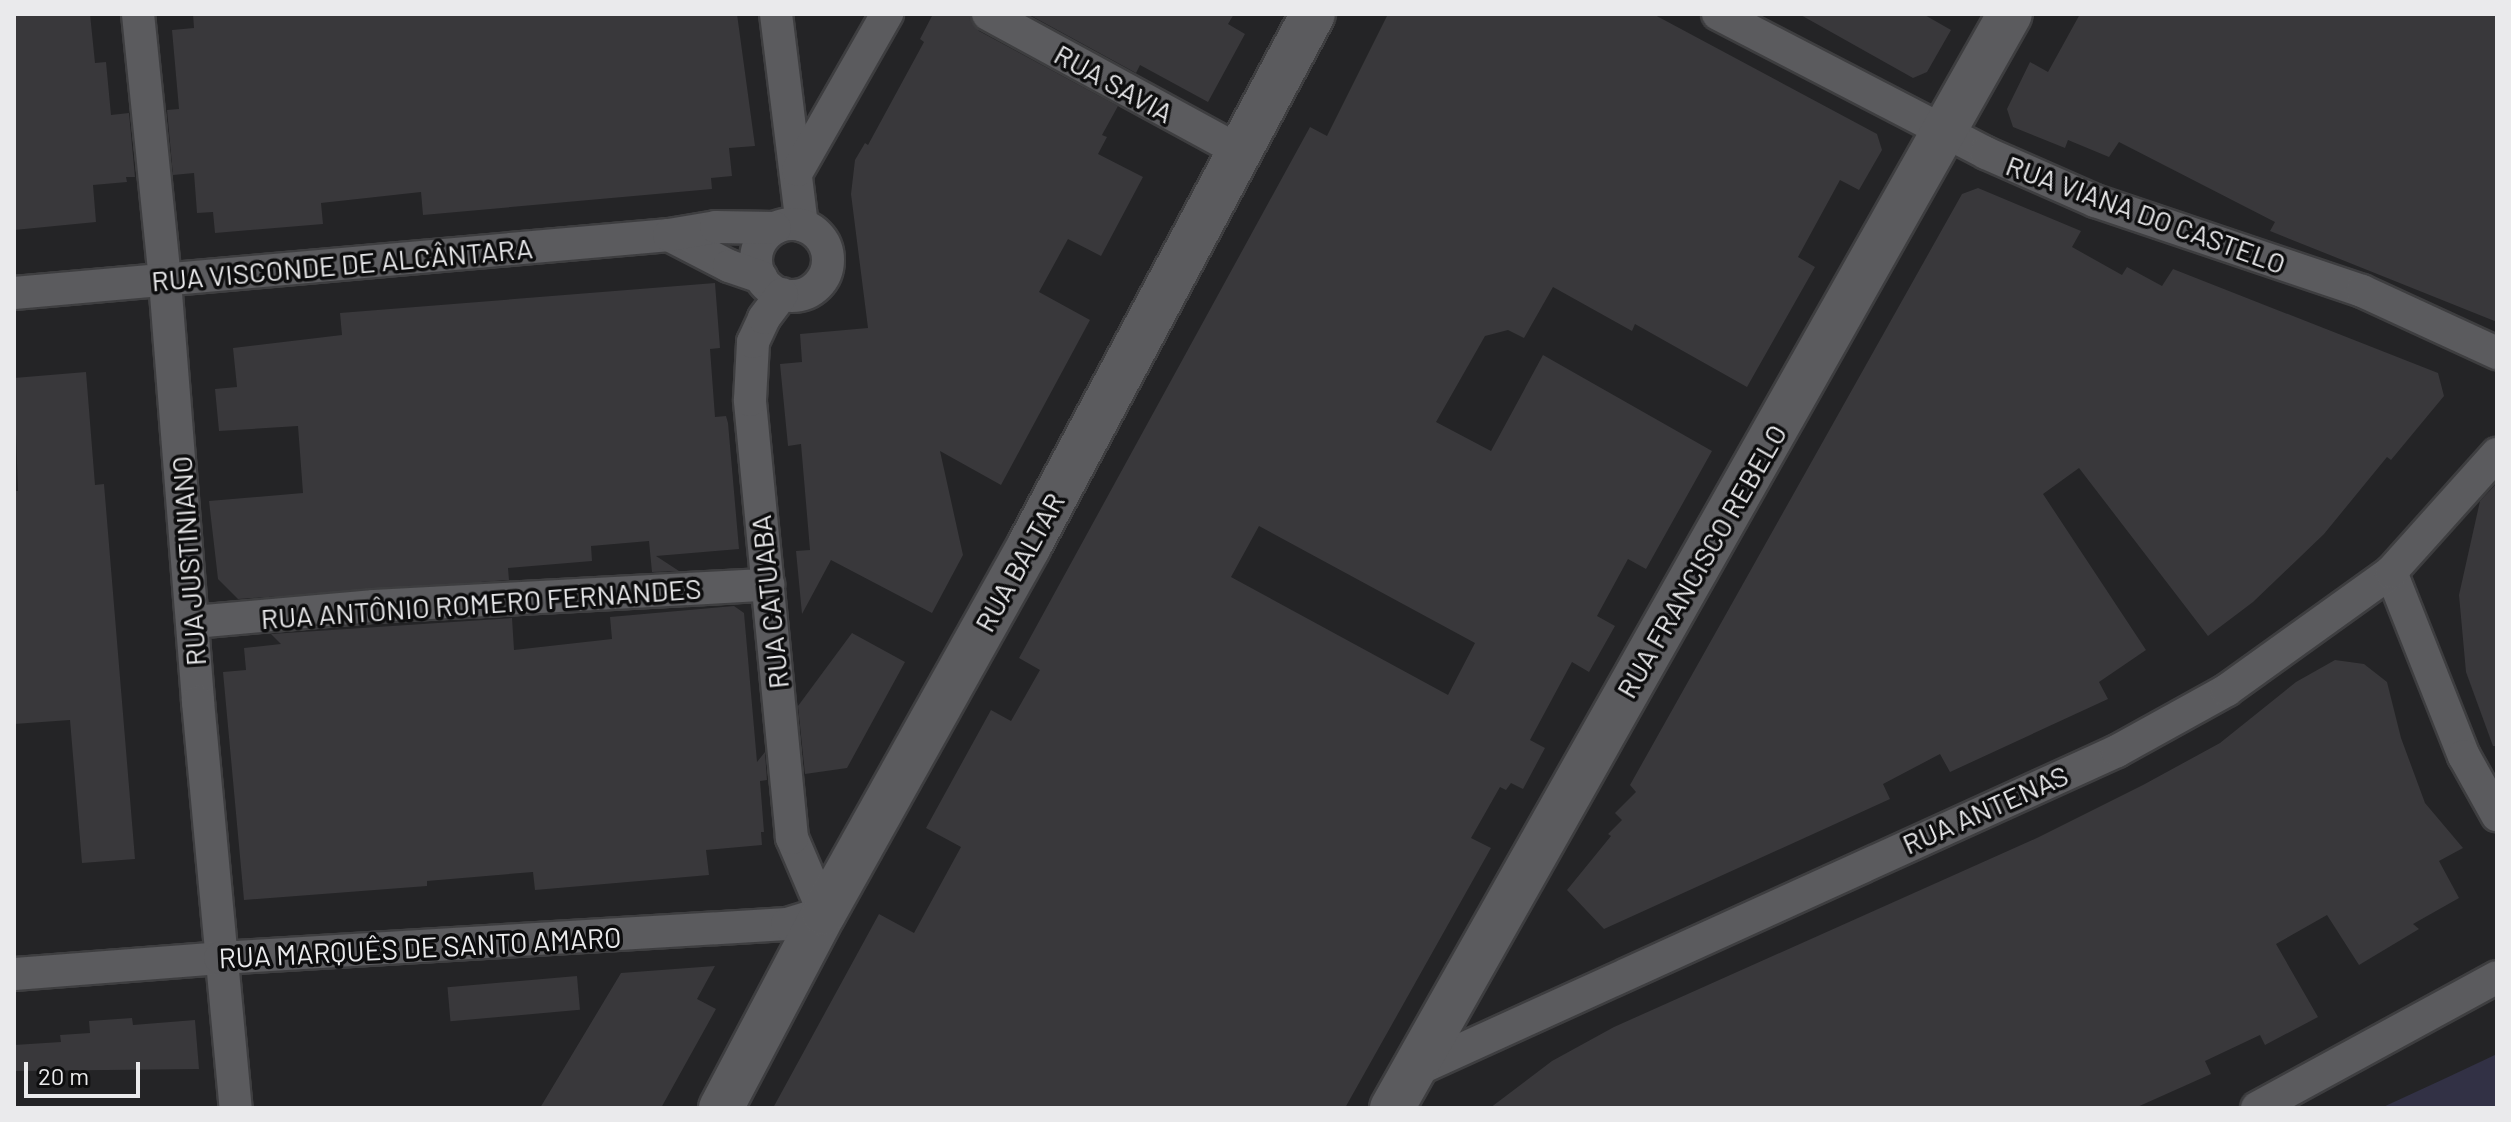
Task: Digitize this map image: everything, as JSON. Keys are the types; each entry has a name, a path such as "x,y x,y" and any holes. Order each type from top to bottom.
{"street":[{"name":"RUA JUSTINIANO","path":"138,14 165,281 220,958 236,1108"},
{"path":"776,14 798,170 789,226"},
{"path":"798,170 887,14"},
{"name":"RUA SAVIA","path":"988,14 1239,151"},
{"name":"RUA BALTAR","path":"721,1108 824,913 1029,546 1313,14"},
{"name":"RUA VIANA DO CASTELO","path":"1718,14 1944,133 2095,201 2362,291 2497,353"},
{"name":"RUA FRANCISCO REBELO","path":"1402,1090 2010,14"},
{"name":"RUA VISCONDE DE ALCÂNTARA","path":"14,293 669,235 737,226 789,226"},
{"path":"669,235 772,286 810,291 827,269 828,255 824,242 789,226 766,235 757,256 772,286"},
{"name":"RUA CATUABA","path":"772,286 749,368 792,838 824,913"},
{"name":"RUA ANTENAS","path":"1402,1090 1951,823 2117,751 2227,690 2391,572 2497,454"},
{"path":"2391,572 2464,756 2497,815"},
{"name":"RUA ANTÔNIO ROMERO FERNANDES","path":"194,622 374,606 768,585"},
{"name":"RUA MARQUÊS DE SANTO AMARO","path":"14,974 220,958 787,924 824,913"},
{"path":"2257,1108 2497,977"}],"shaded area":[{"path":"2497,1054 2497,1108 2381,1108 2446,1078"}],"building":[{"path":"14,14 90,14 95,63 106,62 111,115 129,113 135,177 126,177 127,182 93,185 96,222 14,230"},
{"path":"193,14 737,14 755,146 729,148 732,176 711,178 712,189 423,215 421,192 321,203 323,224 215,233 213,212 197,213 194,173 173,175 167,110 179,109 172,30 194,28"},
{"path":"933,14 969,14 979,31 1118,106 1102,135 1107,137 1098,154 1143,177 1101,256 1068,239 1039,292 1090,320 1001,485 940,451 963,555 932,613 831,560 802,614 796,551 810,550 801,444 788,446 780,364 802,362 800,334 868,328 851,194 855,160 865,143 868,145 924,42 920,39"},
{"path":"1028,14 1234,14 1228,24 1245,34 1208,102 1140,65 1136,73"},
{"path":"1388,14 1653,14 1877,134 1882,150 1859,190 1840,180 1798,257 1815,267 1747,387 1635,324 1632,331 1553,287 1524,338 1508,330 1485,336 1436,422 1491,451 1543,355 1712,451 1646,569 1628,559 1597,616 1615,626 1589,672 1572,662 1530,740 1545,748 1523,789 1511,783 1506,790 1500,787 1471,838 1491,848 1345,1108 773,1108 879,914 914,933 961,847 926,828 991,710 1011,721 1040,670 1019,658 1310,127 1327,136","holes":["1259,526 1475,643 1448,695 1231,577"]},
{"path":"1799,14 1923,14 1951,30 1927,72 1913,78"},
{"path":"2080,14 2497,14 2497,322 2270,231 2275,222 2119,142 2109,157 2068,140 2065,148 2013,127 2007,109 2030,62 2048,72"},
{"path":"1978,188 2081,231 2072,247 2122,275 2127,267 2162,286 2173,269 2438,373 2444,396 2391,460 2387,457 2324,534 2253,602 2208,636 2079,468 2043,494 2146,650 2099,682 2108,699 1950,772 1940,754 1883,784 1890,799 1604,929 1567,890 1622,820 1615,813 1636,792 1630,785 1962,194"},
{"path":"715,283 720,348 710,349 715,417 726,416 728,423 739,549 656,556 679,571 652,572 649,541 591,546 592,561 508,568 509,580 238,599 218,579 209,501 303,493 298,426 219,431 215,389 237,387 233,348 342,335 340,313"},
{"path":"86,372 95,485 104,484 135,859 82,863 70,720 14,724 14,491 18,491 14,378"},
{"path":"2495,485 2497,746 2493,746 2466,672 2459,595 2480,501"},
{"path":"734,606 744,613 757,762 765,752 767,780 760,781 764,832 761,832 762,845 706,850 709,875 535,890 533,872 427,881 427,886 244,900 223,672 246,670 244,648 281,644 271,634 512,618 514,650 612,639 610,617"},
{"path":"852,633 905,662 847,768 805,774 798,706"},
{"path":"2335,660 2364,664 2387,682 2401,738 2425,803 2463,848 2439,861 2459,898 2413,924 2419,929 2359,965 2327,915 2276,944 2318,1017 2265,1045 2260,1035 2205,1061 2211,1074 2135,1108 1490,1108 1552,1061 1614,1027 2039,837 2143,785 2220,743 2296,682"},
{"path":"715,966 697,999 716,1009 661,1108 540,1108 621,973"},
{"path":"577,976 580,1010 450,1021 447,987"},
{"path":"132,1018 133,1025 195,1020 199,1069 14,1071 14,1045 61,1042 60,1035 90,1033 89,1021"}]}
